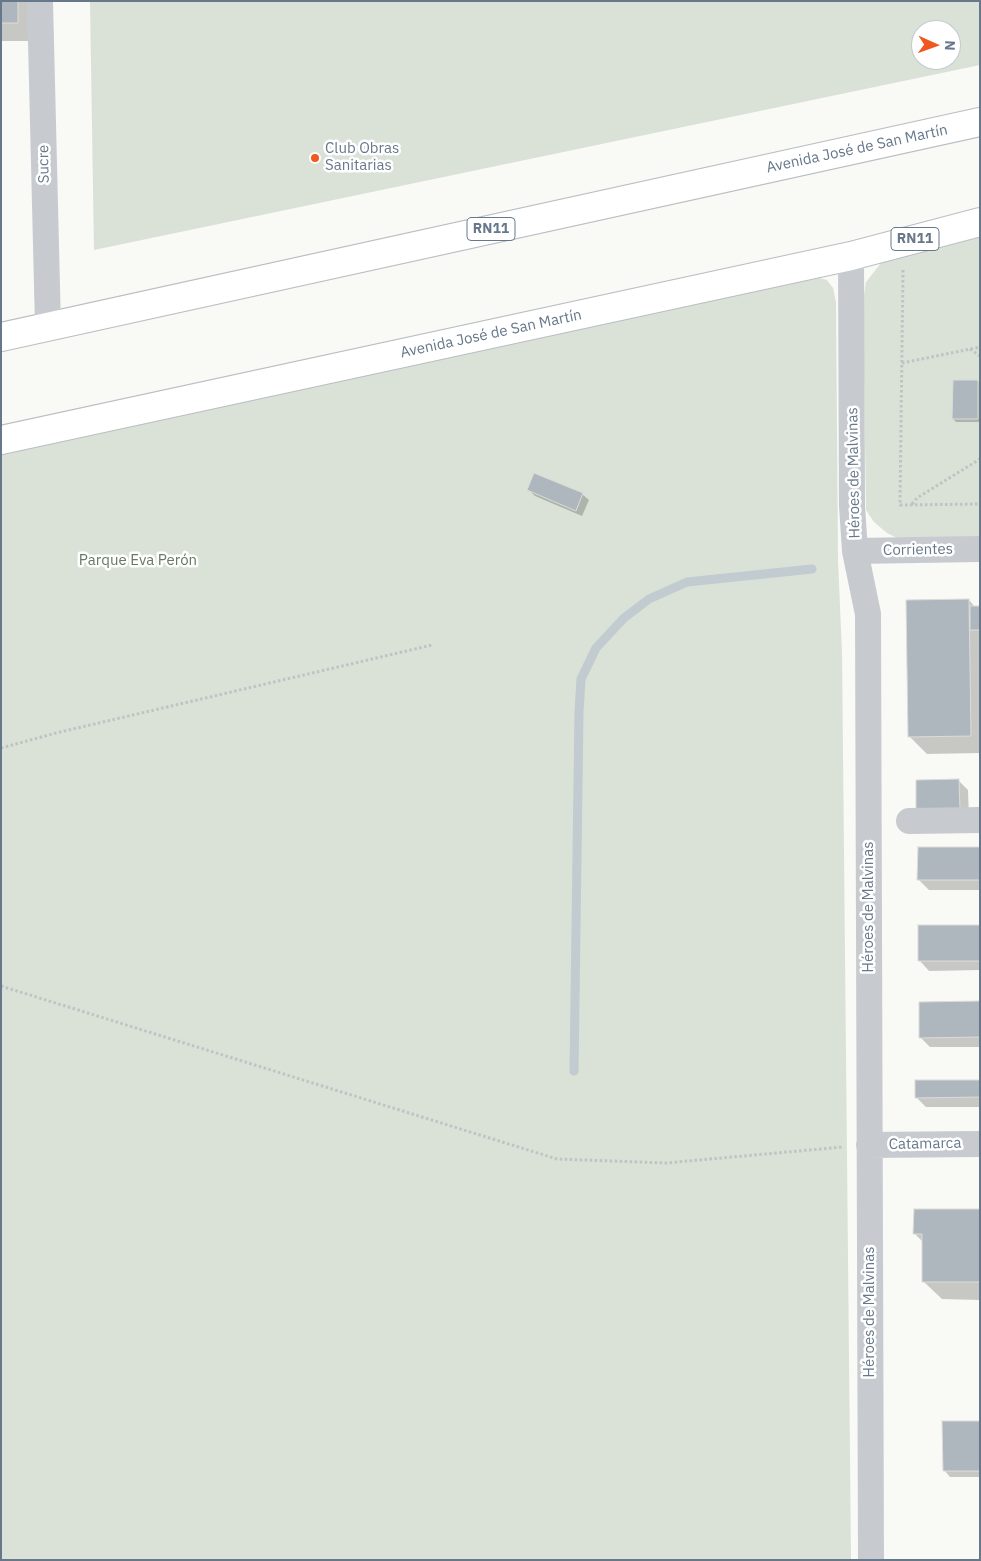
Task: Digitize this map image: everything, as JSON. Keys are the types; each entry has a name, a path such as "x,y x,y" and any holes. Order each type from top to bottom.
{"main road":[{"name":"Avenida José de San Martín","path":"1,337 980,122"},
{"name":"Avenida José de San Martín","path":"1,440 851,256 980,222"}],"street":[{"name":"Sucre","path":"40,1 48,327"},
{"name":"Héroes de Malvinas","path":"851,256 852,506 855,550 868,614 871,1560"},
{"name":"Corrientes","path":"855,550 980,549"},
{"path":"909,821 980,820"},
{"name":"Catamarca","path":"869,1145 980,1144"}],"path":[{"path":"903,267 900,505 980,504"},
{"path":"902,363 980,347"},
{"path":"970,349 980,356"},
{"path":"912,505 917,498 980,459"},
{"path":"1,748 56,733 432,645"},
{"path":"1,986 558,1159 666,1163 869,1145"}],"green space":[{"name":"Club Obras Sanitarias","path":"90,1 980,1 980,65 961,69 961,20 911,20 911,70 956,70 94,250"},
{"path":"980,237 980,538 899,539 887,533 874,522 866,510 863,302 866,282 885,258"},
{"name":"Parque Eva Perón","path":"819,278 827,280 833,288 836,302 838,561 842,652 851,1560 1,1560 1,452"}],"building":[{"path":"1,1 18,1 18,23 1,23"},
{"path":"953,380 978,380 978,419 952,419"},
{"path":"534,473 583,493 576,511 527,490"},
{"path":"969,599 971,736 908,737 906,600"},
{"path":"970,606 980,606 980,630 970,630"},
{"path":"959,779 960,810 916,810 916,780"},
{"path":"918,847 980,847 980,880 917,880"},
{"path":"918,925 980,925 980,961 918,961"},
{"path":"980,1001 980,1037 919,1038 919,1002"},
{"path":"915,1080 980,1080 980,1097 915,1098"},
{"path":"914,1209 980,1209 980,1282 922,1282 922,1234 913,1234"},
{"path":"942,1421 980,1421 980,1471 943,1471"}],"waterway":[{"path":"574,1071 581,679 596,648 624,618 649,599 687,582 812,569"}],"place":[{"name":"Club Obras Sanitarias","path":"315,158"}]}
